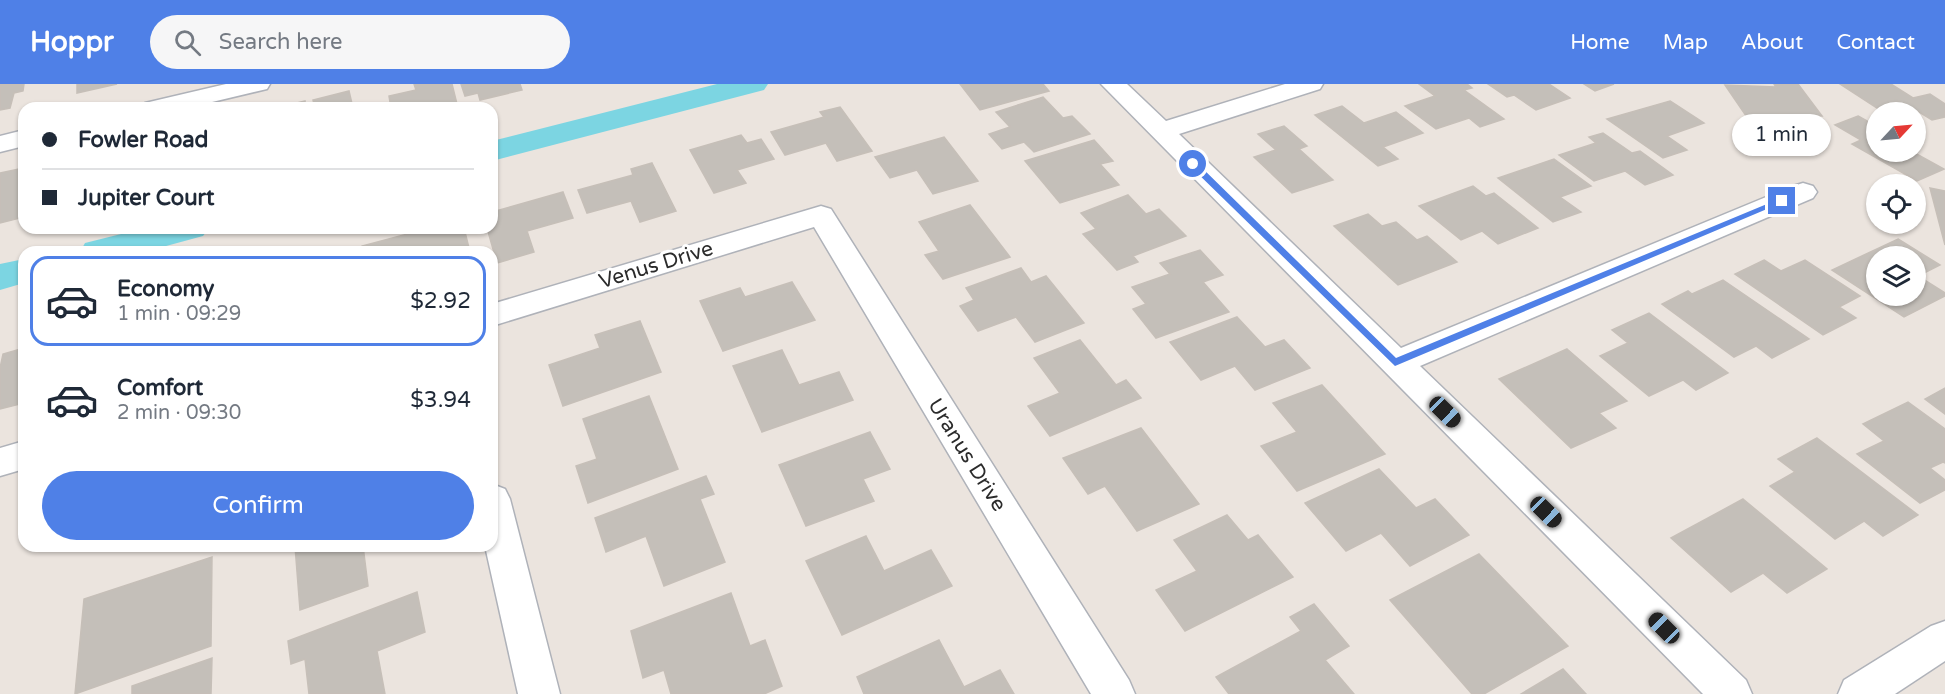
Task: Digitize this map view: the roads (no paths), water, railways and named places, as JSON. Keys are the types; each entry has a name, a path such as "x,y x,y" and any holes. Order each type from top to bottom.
{"street":[{"path":"180,102 258,84"},
{"path":"1113,84 1731,694"},
{"path":"1160,131 1311,84"},
{"path":"0,144 18,140"},
{"path":"1395,363 1803,192"},
{"name":"Venus Drive","path":"498,313 821,215"},
{"name":"Uranus Drive","path":"821,215 1114,694"},
{"path":"0,462 18,457"},
{"path":"498,524 539,694"},
{"path":"1859,694 1945,639"}],"waterway":[{"path":"498,149 753,84"},
{"path":"121,246 168,234"},
{"path":"0,277 18,272"}]}
